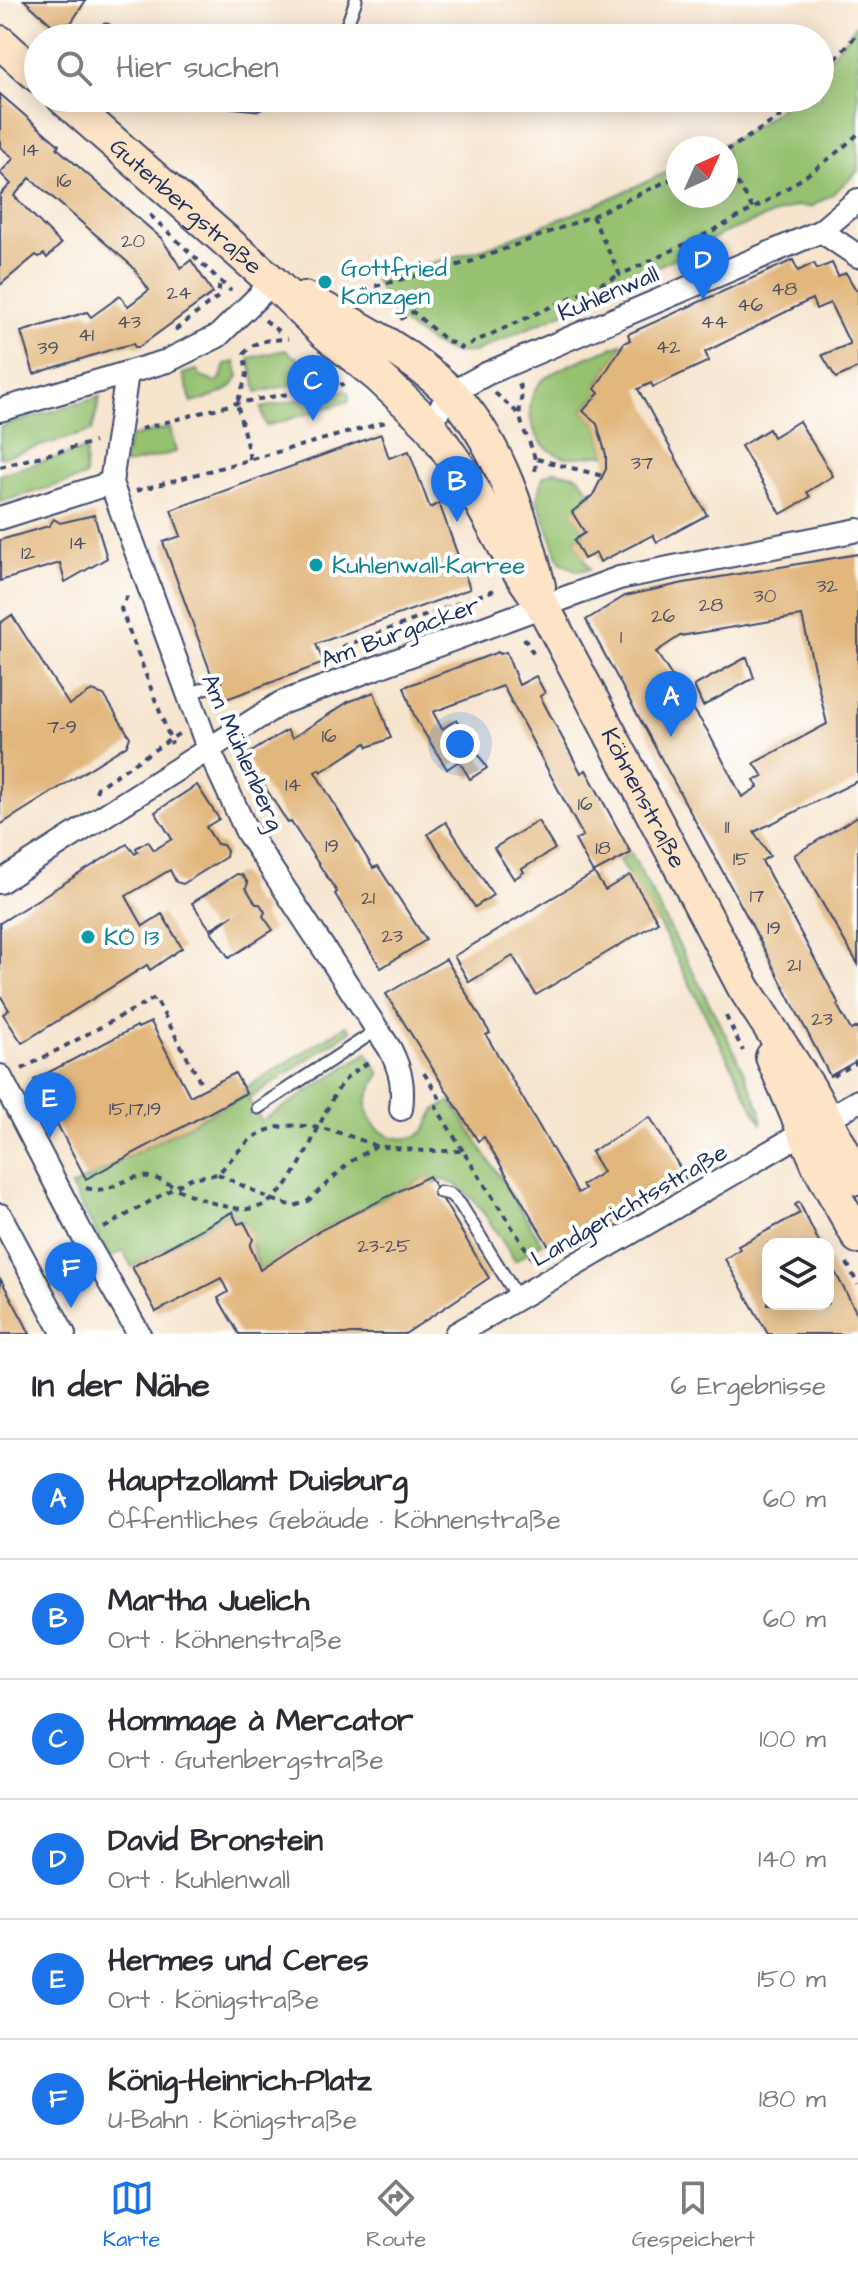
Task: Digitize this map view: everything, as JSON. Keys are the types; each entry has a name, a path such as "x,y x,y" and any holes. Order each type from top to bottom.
{"main road":[{"path":"0,42 24,63"},
{"name":"Gutenbergstraße","path":"79,112 273,282 412,359 451,393"},
{"name":"Gutenbergstraße","path":"381,343 429,424"},
{"name":"Köhnenstraße","path":"451,393 494,455 525,532 544,608"},
{"name":"Köhnenstraße","path":"429,424 468,480 514,564 544,608 732,997 810,1089 815,1127"},
{"path":"815,1127 858,1179"},
{"path":"815,1127 851,1248"}],"street":[{"name":"Kuhlenwall","path":"429,424 451,393 486,374 821,231 858,200"},
{"path":"821,231 858,256"},
{"path":"0,410 167,361 218,336 273,282"},
{"path":"0,518 121,490 127,373"},
{"name":"Am Mühlenberg","path":"121,490 208,748 247,832 401,1070 404,1086 401,1109"},
{"name":"Am Burgacker","path":"0,882 281,703 619,578 858,530"},
{"path":"1,1078 56,1186 139,1334"},
{"name":"Landgerichtsstraße","path":"456,1334 858,1101"},
{"path":"0,1215 64,1334"}],"lane":[{"path":"347,24 356,0"},
{"path":"188,695 215,684"},
{"path":"258,1108 377,1030"},
{"path":"440,1192 450,1194 460,1204 518,1298"}],"path":[{"path":"834,61 858,33"},
{"path":"738,143 787,112"},
{"path":"133,431 237,403 350,383 381,343 413,312 443,338 461,348 620,275 753,209 836,154 858,134"},
{"path":"362,299 351,292 473,261 592,216 666,182"},
{"path":"738,184 753,209"},
{"path":"592,216 620,275"},
{"path":"250,460 237,403 247,375 244,354 248,348 263,340 288,339"},
{"path":"518,382 524,395 520,415 537,459 534,487"},
{"path":"121,490 250,460 392,420"},
{"path":"0,467 104,439"},
{"path":"537,459 603,476"},
{"path":"121,490 142,504"},
{"path":"494,590 540,665"},
{"path":"732,997 747,1059"},
{"path":"1,1078 155,998 200,1081"},
{"path":"56,1186 74,1184 97,1191 111,1189 135,1177 152,1177 213,1202 247,1210 273,1200 293,1176 341,1084 376,1058"},
{"path":"424,1072 439,1097 436,1107 542,1274"},
{"path":"218,1174 249,1141 261,1133 285,1127 318,1127 341,1132 376,1146 463,1151"},
{"path":"110,1224 173,1186 191,1178 218,1174 273,1200 294,1206 308,1201 350,1162 376,1146"},
{"path":"851,1248 858,1285"}],"green space":[{"path":"858,23 858,171 834,193 811,207 795,206 724,233 583,304 474,352 454,353 433,344 395,318 374,279 486,248 595,205 666,172 666,208 738,208 738,137 775,112 834,112 834,52"},
{"path":"624,343 595,388 599,393 583,411 597,424 606,455 571,457 551,451 536,435 530,414 534,392 540,383 566,366"},
{"path":"285,350 326,378 257,392 249,358"},
{"path":"235,362 239,376 230,387 192,403 183,374 197,370 201,377 215,382 221,378 225,364"},
{"path":"344,390 349,393 349,401 266,426 261,408"},
{"path":"100,397 92,431 0,458 0,427"},
{"path":"170,428 176,452 124,465 129,437"},
{"path":"86,449 85,477 0,502 0,474"},
{"path":"554,471 578,476 593,495 573,512 585,533 574,540 590,569 577,571 560,562 537,499 543,477"},
{"path":"631,853 734,1051 760,1108 762,1125 658,922 619,860"},
{"path":"347,1025 351,1031 248,1099 262,1121 367,1053 380,1074 367,1103 371,1120 377,1127 391,1136 417,1136 427,1128 436,1110 451,1101 542,1243 515,1261 492,1225 462,1189 440,1180 434,1185 429,1176 319,1231 260,1270 244,1222 238,1224 232,1212 132,1267 123,1251 110,1258 71,1187 236,1100 246,1094 244,1089"}],"building":[{"path":"24,0 86,0 71,23 51,24"},
{"path":"0,94 161,238 181,268 191,260 213,293 139,347 133,344 116,348 34,374 21,332 87,312 91,317 120,296 128,306 149,290 132,266 30,178 14,196 61,244 47,258 44,254 36,255 0,285 0,195 11,184 0,173 14,158 0,147"},
{"path":"793,260 798,271 814,263 817,269 832,263 838,276 846,273 858,289 858,368 836,378 822,355 850,344 830,303 816,309 812,299 705,352 709,361 653,387 651,383 638,389 707,515 657,542 653,535 600,562 596,553 584,559 574,540 585,533 572,512 593,495 606,469 606,455 597,424 583,411 599,393 595,389 624,343 630,340 628,334"},
{"path":"799,421 833,476 807,492 810,497 781,514 741,446 769,429 773,437"},
{"name":"Kuhlenwall-Karree","path":"381,434 389,458 409,451 430,508 439,503 470,589 316,644 324,663 221,701 163,542 181,536 171,510"},
{"path":"94,515 107,558 65,582 60,563 0,581 0,540 49,526 54,519 60,523"},
{"path":"858,554 858,781 754,832 770,856 762,861 837,1005 851,1030 858,1027 858,1060 830,1076 586,620 625,596","holes":["802,616 827,724 754,763 763,776 754,780 758,787 742,797 707,730 656,652 680,636"]},
{"path":"12,615 69,705 92,691 104,695 130,737 127,745 0,825 0,623"},
{"path":"498,652 506,652 519,685 536,676 545,693 540,696 581,773 586,770 631,853 593,873 575,840 583,836 503,686 433,712 442,729 456,720 487,768 470,779 459,761 447,769 415,718 404,687"},
{"path":"747,657 754,678 703,706 694,686"},
{"path":"374,692 391,738 368,747 366,743 321,772 319,769 315,772 373,868 378,866 426,940 381,968 335,894 337,892 245,756 287,730 292,738 348,702"},
{"name":"KÖ 13","path":"197,785 219,819 206,827 217,844 223,845 227,851 226,857 183,884 176,882 170,870 126,896 143,926 162,914 182,948 150,970 147,965 22,1043 3,1014 9,1010 0,995 0,923 127,844 135,854 138,852 136,848 148,841 154,850 172,839 155,812"},
{"path":"858,816 858,964 794,855"},
{"path":"538,821 555,849 522,869 524,872 514,879 494,848"},
{"path":"446,822 493,895 475,907 428,834"},
{"path":"594,873 605,890 630,875 658,922 536,995 513,956 469,982 454,956"},
{"path":"237,874 248,883 246,888 256,904 260,904 265,912 263,916 273,930 229,958 211,931 233,915 210,929 192,903"},
{"path":"446,959 490,1033 486,1035 578,1193 585,1189 582,1185 603,1172 591,1152 650,1117 686,1178 554,1255 484,1137 478,1141 386,994"},
{"path":"151,1022 190,1096 235,1073 246,1093 86,1179 34,1080 137,1026"},
{"path":"429,1176 489,1278 405,1334 239,1334 218,1298 228,1292 221,1278 156,1312 132,1267 232,1212 238,1224 244,1222 253,1239 250,1246 260,1270 319,1231"},
{"path":"799,1202 817,1238 762,1238 762,1310 834,1310 834,1270 858,1315 858,1334 768,1334 725,1259 740,1249 738,1246 800,1213 795,1205"},
{"path":"0,1278 24,1322 30,1334 0,1334"}],"place":[{"name":"Gottfried Könzgen","path":"325,282"},
{"name":"David Bronstein","path":"703,300"},
{"name":"Hommage à Mercator","path":"313,421"},
{"name":"Martha Juelich","path":"457,522"},
{"name":"Kuhlenwall-Karree","path":"316,565"},
{"name":"Hauptzollamt Duisburg","path":"671,737"},
{"name":"KÖ 13","path":"88,937"},
{"name":"Hermes und Ceres","path":"50,1138"},
{"name":"König-Heinrich-Platz","path":"71,1308"}]}
